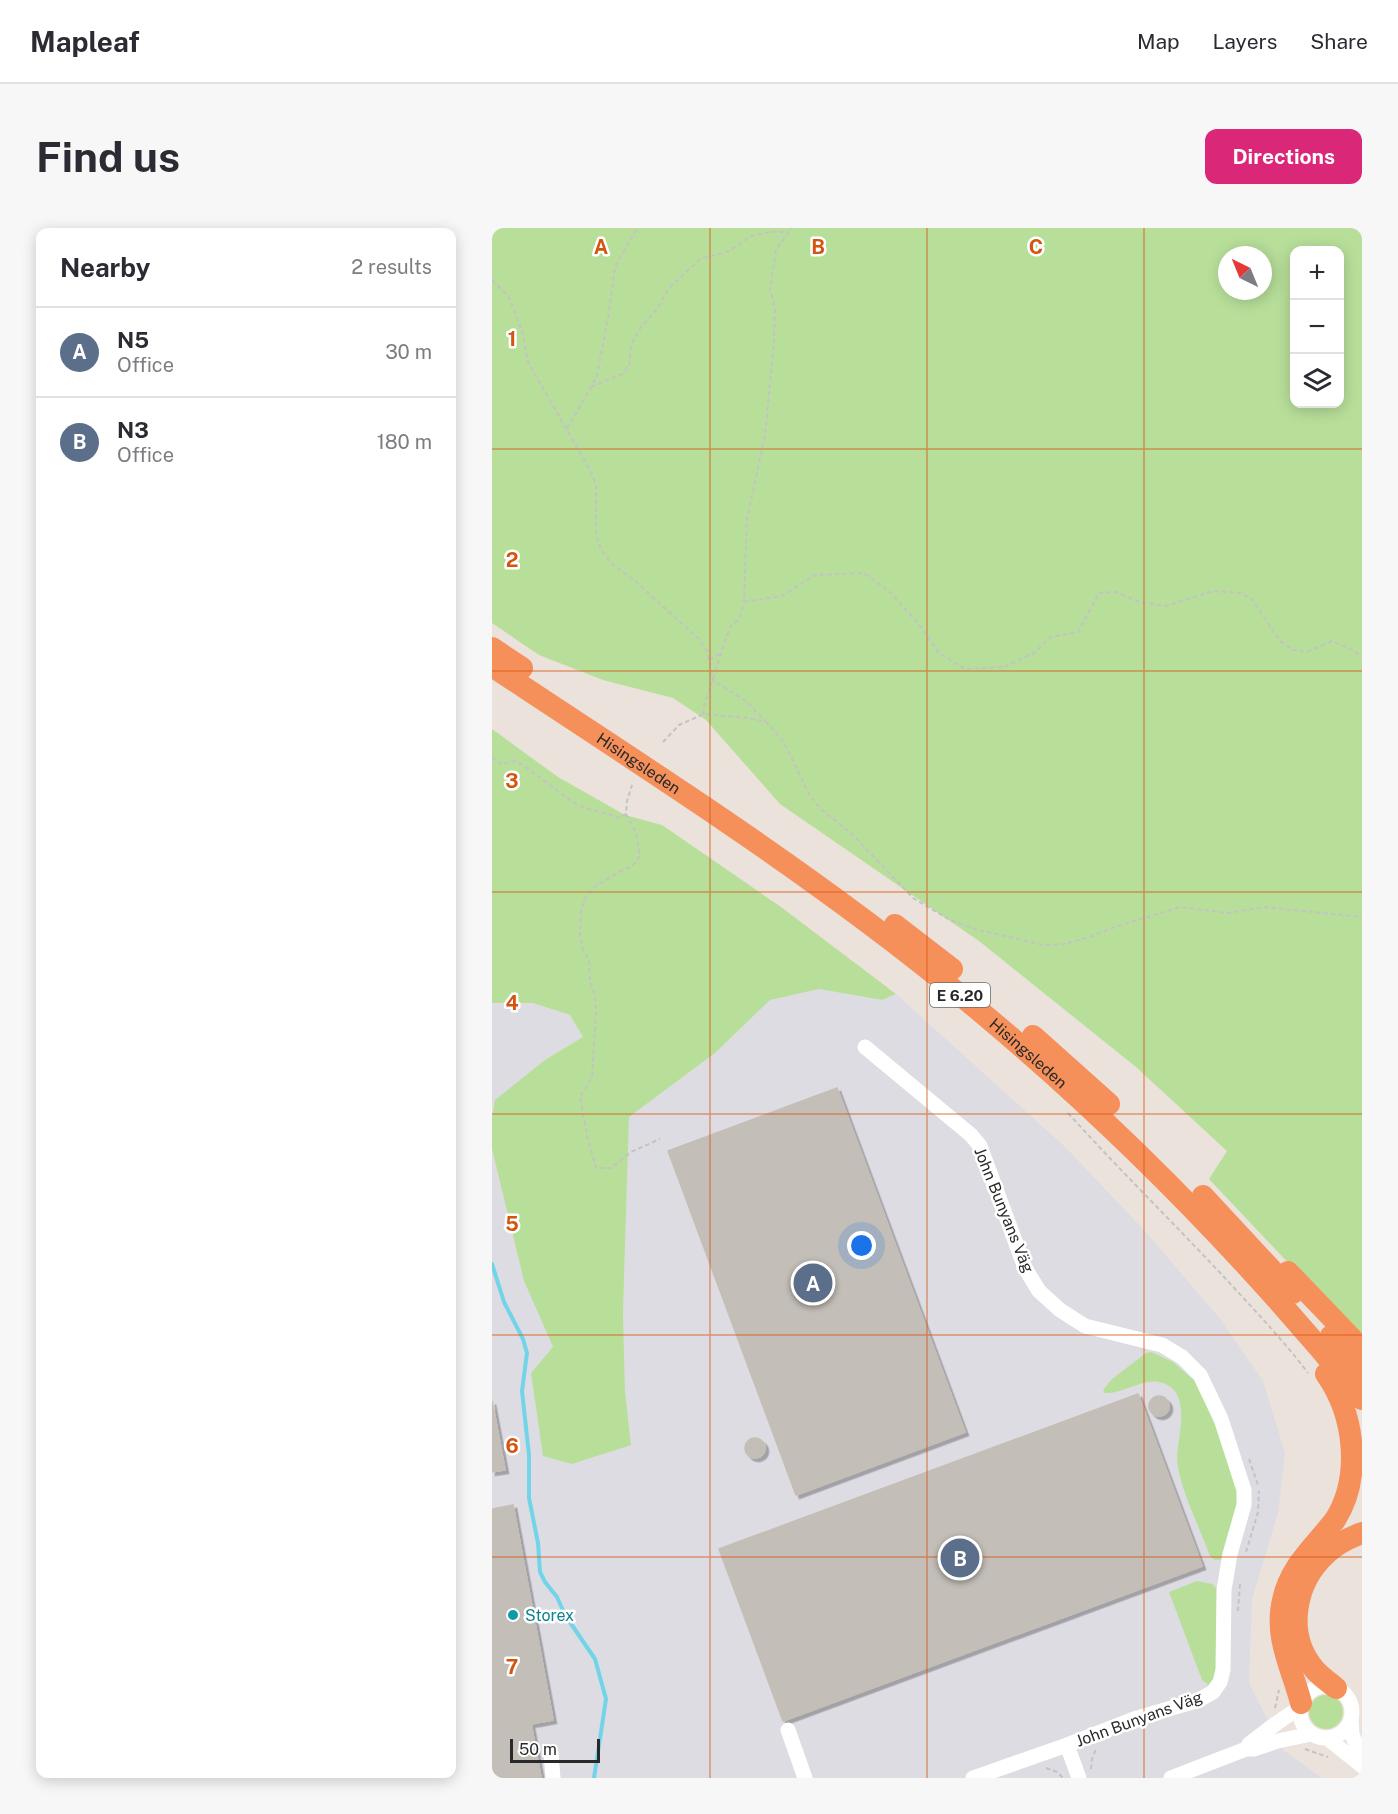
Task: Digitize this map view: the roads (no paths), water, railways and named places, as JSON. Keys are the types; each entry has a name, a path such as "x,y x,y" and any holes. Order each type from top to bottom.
{"highway":[{"name":"Hisingsleden","path":"492,648 754,822 923,946 1070,1068 1179,1170 1297,1297 1362,1374"},
{"name":"Hisingsleden","path":"492,666 761,846 859,916 953,989 1039,1061 1186,1199 1283,1304 1362,1399"},
{"path":"1219,1212 1234,1213 1362,1349"},
{"path":"1283,1304 1282,1319 1318,1362 1339,1394 1350,1419 1354,1445 1352,1486 1343,1509 1297,1565 1281,1606 1280,1632 1283,1648 1300,1705"},
{"path":"1349,1694 1314,1669 1297,1634 1296,1612 1301,1591 1314,1567 1334,1547 1362,1533"}],"street":[{"name":"John Bunyans Väg","path":"865,1047 972,1136 980,1146 1025,1268 1039,1291 1060,1310 1085,1326 1162,1345 1182,1357 1200,1375 1221,1419 1244,1490 1244,1505 1230,1554 1224,1590 1223,1670 1220,1682 1213,1692 1199,1700 1134,1719 973,1778"},
{"path":"1246,1749 1250,1743 1300,1705 1307,1694 1316,1688 1326,1686 1349,1694 1352,1735 1362,1756"},
{"path":"1300,1705 1300,1720 1311,1734"},
{"path":"1327,1738 1342,1732 1351,1718"},
{"path":"788,1730 805,1778"},
{"path":"1171,1778 1246,1749 1311,1734 1327,1738 1362,1766"},
{"name":"John Bunyans Väg","path":"1067,1745 1085,1775"},
{"path":"551,1753 553,1778"}],"waterway":[{"path":"492,1264 504,1302 523,1339 527,1353 522,1391 529,1455 529,1498 538,1543 540,1572 557,1597 565,1615 595,1659 606,1699 594,1778"}],"place":[{"name":"N5","path":"813,1283"},
{"name":"N3","path":"960,1558"},
{"name":"Storex","path":"513,1615"}]}
